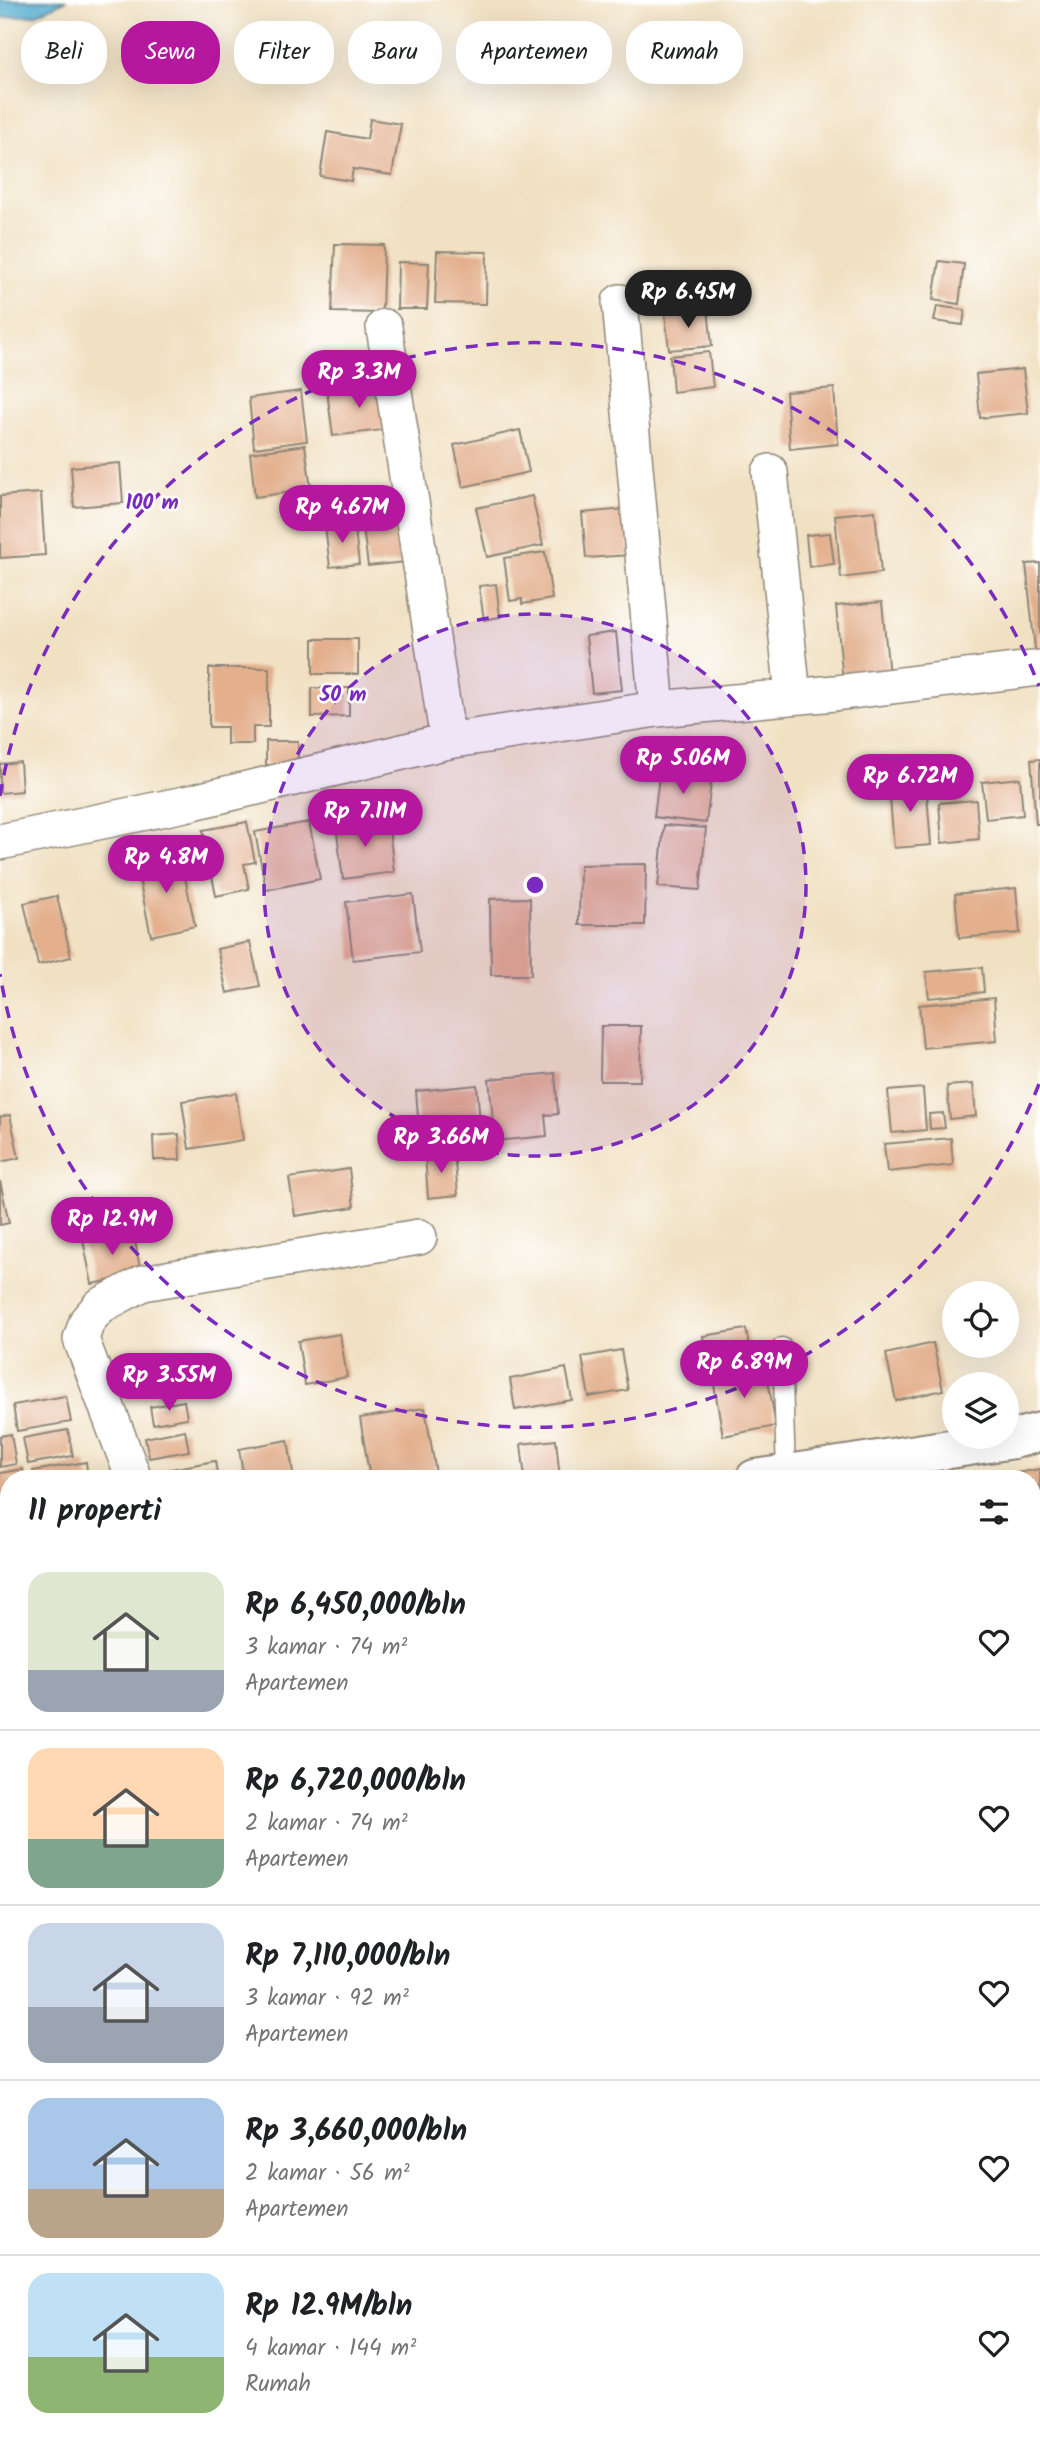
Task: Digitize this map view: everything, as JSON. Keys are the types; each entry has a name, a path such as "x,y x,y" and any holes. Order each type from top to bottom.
{"street":[{"path":"620,302 657,709"},
{"path":"384,327 448,741"},
{"path":"769,472 793,695"},
{"path":"0,842 185,804 448,741 657,709 1040,668"},
{"path":"131,1470 81,1339 87,1321 100,1306 143,1283 419,1237"},
{"path":"810,1470 1040,1433"}],"lane":[{"path":"772,1470 782,1347"}],"water":[{"path":"0,0 67,0 35,15 0,18"}],"building":[{"path":"370,119 401,124 392,175 353,169 351,181 320,176 327,132 367,139"},
{"path":"335,244 384,245 382,313 332,312"},
{"path":"437,251 487,252 486,304 435,303"},
{"path":"939,261 964,264 959,304 933,300"},
{"path":"398,262 429,263 427,309 397,309"},
{"path":"937,306 965,310 963,325 934,321"},
{"path":"708,309 712,346 669,350 665,313"},
{"path":"709,352 713,387 673,392 670,356"},
{"path":"1023,369 1028,413 980,418 976,374"},
{"path":"385,383 391,429 333,436 327,391"},
{"path":"834,388 838,444 790,449 786,392"},
{"path":"301,391 307,441 254,448 249,398"},
{"path":"520,430 529,472 463,487 454,445"},
{"path":"305,445 311,489 255,497 250,453"},
{"path":"120,463 123,503 74,507 71,467"},
{"path":"41,493 45,555 0,558 0,496"},
{"path":"532,496 543,545 487,557 476,508"},
{"path":"626,509 630,555 586,558 582,513"},
{"path":"875,511 881,573 841,578 835,515"},
{"path":"399,515 405,562 368,566 362,520"},
{"path":"354,522 359,564 330,567 325,526"},
{"path":"830,533 834,564 809,567 806,535"},
{"path":"545,552 552,599 522,604 522,599 510,601 504,558"},
{"path":"1040,563 1040,659 1036,659 1026,564"},
{"path":"496,584 500,617 484,620 479,586"},
{"path":"882,602 889,676 843,682 836,606"},
{"path":"616,632 622,690 592,693 586,636"},
{"path":"313,639 358,639 358,674 313,674"},
{"path":"209,668 269,668 269,727 253,727 253,744 227,744 227,727 209,727"},
{"path":"312,688 349,688 349,716 312,717"},
{"path":"266,741 298,741 298,765 266,765"},
{"path":"1040,759 1040,824 1036,824 1031,760"},
{"path":"20,762 22,791 0,793 0,764"},
{"path":"660,769 712,775 706,823 654,817"},
{"path":"1020,778 1023,815 986,819 982,782"},
{"path":"926,781 931,845 894,848 889,784"},
{"path":"976,800 979,839 942,843 939,803"},
{"path":"388,820 394,872 343,879 336,826"},
{"path":"247,822 255,862 244,864 249,889 216,896 203,830"},
{"path":"309,822 320,879 266,890 255,832"},
{"path":"664,825 706,828 700,890 658,887"},
{"path":"180,853 195,926 151,936 136,864"},
{"path":"646,864 645,925 579,925 580,865"},
{"path":"1016,888 1020,933 959,938 955,894"},
{"path":"413,894 420,952 353,960 346,902"},
{"path":"57,896 71,957 38,965 24,903"},
{"path":"530,898 531,975 491,975 490,899"},
{"path":"250,942 260,986 227,993 217,949"},
{"path":"982,967 984,992 929,998 926,972"},
{"path":"994,998 997,1041 923,1048 919,1005"},
{"path":"601,1026 641,1026 640,1081 600,1081"},
{"path":"555,1073 558,1114 545,1115 547,1136 495,1141 489,1079"},
{"path":"973,1084 976,1116 950,1119 947,1086"},
{"path":"477,1085 481,1137 420,1142 416,1091"},
{"path":"923,1088 926,1130 892,1133 888,1091"},
{"path":"236,1093 243,1140 189,1149 182,1101"},
{"path":"943,1113 945,1128 930,1129 929,1114"},
{"path":"10,1115 19,1158 0,1162 0,1117"},
{"path":"179,1134 180,1160 154,1160 153,1136"},
{"path":"951,1138 953,1165 887,1172 884,1144"},
{"path":"454,1152 458,1195 428,1198 425,1155"},
{"path":"349,1169 354,1207 295,1216 289,1178"},
{"path":"0,1181 9,1223 0,1225"},
{"path":"123,1200 127,1221 91,1229 87,1207"},
{"path":"133,1230 141,1274 92,1284 83,1240"},
{"path":"746,1329 751,1358 708,1366 703,1336"},
{"path":"340,1334 347,1377 305,1385 298,1341"},
{"path":"933,1343 942,1390 896,1401 886,1354"},
{"path":"621,1350 628,1390 589,1397 582,1357"},
{"path":"765,1363 776,1426 723,1436 712,1373"},
{"path":"566,1368 572,1400 515,1410 510,1379"},
{"path":"66,1396 71,1422 17,1431 13,1405"},
{"path":"184,1401 187,1418 153,1424 150,1407"},
{"path":"425,1408 435,1470 369,1470 360,1418"},
{"path":"68,1430 73,1456 28,1464 23,1438"},
{"path":"185,1430 189,1451 149,1458 145,1438"},
{"path":"11,1434 16,1464 0,1467 0,1436"},
{"path":"288,1440 293,1470 242,1470 239,1449"},
{"path":"556,1440 559,1470 524,1470 521,1444"},
{"path":"215,1461 216,1470 165,1470"},
{"path":"86,1462 87,1470 39,1470"}]}
